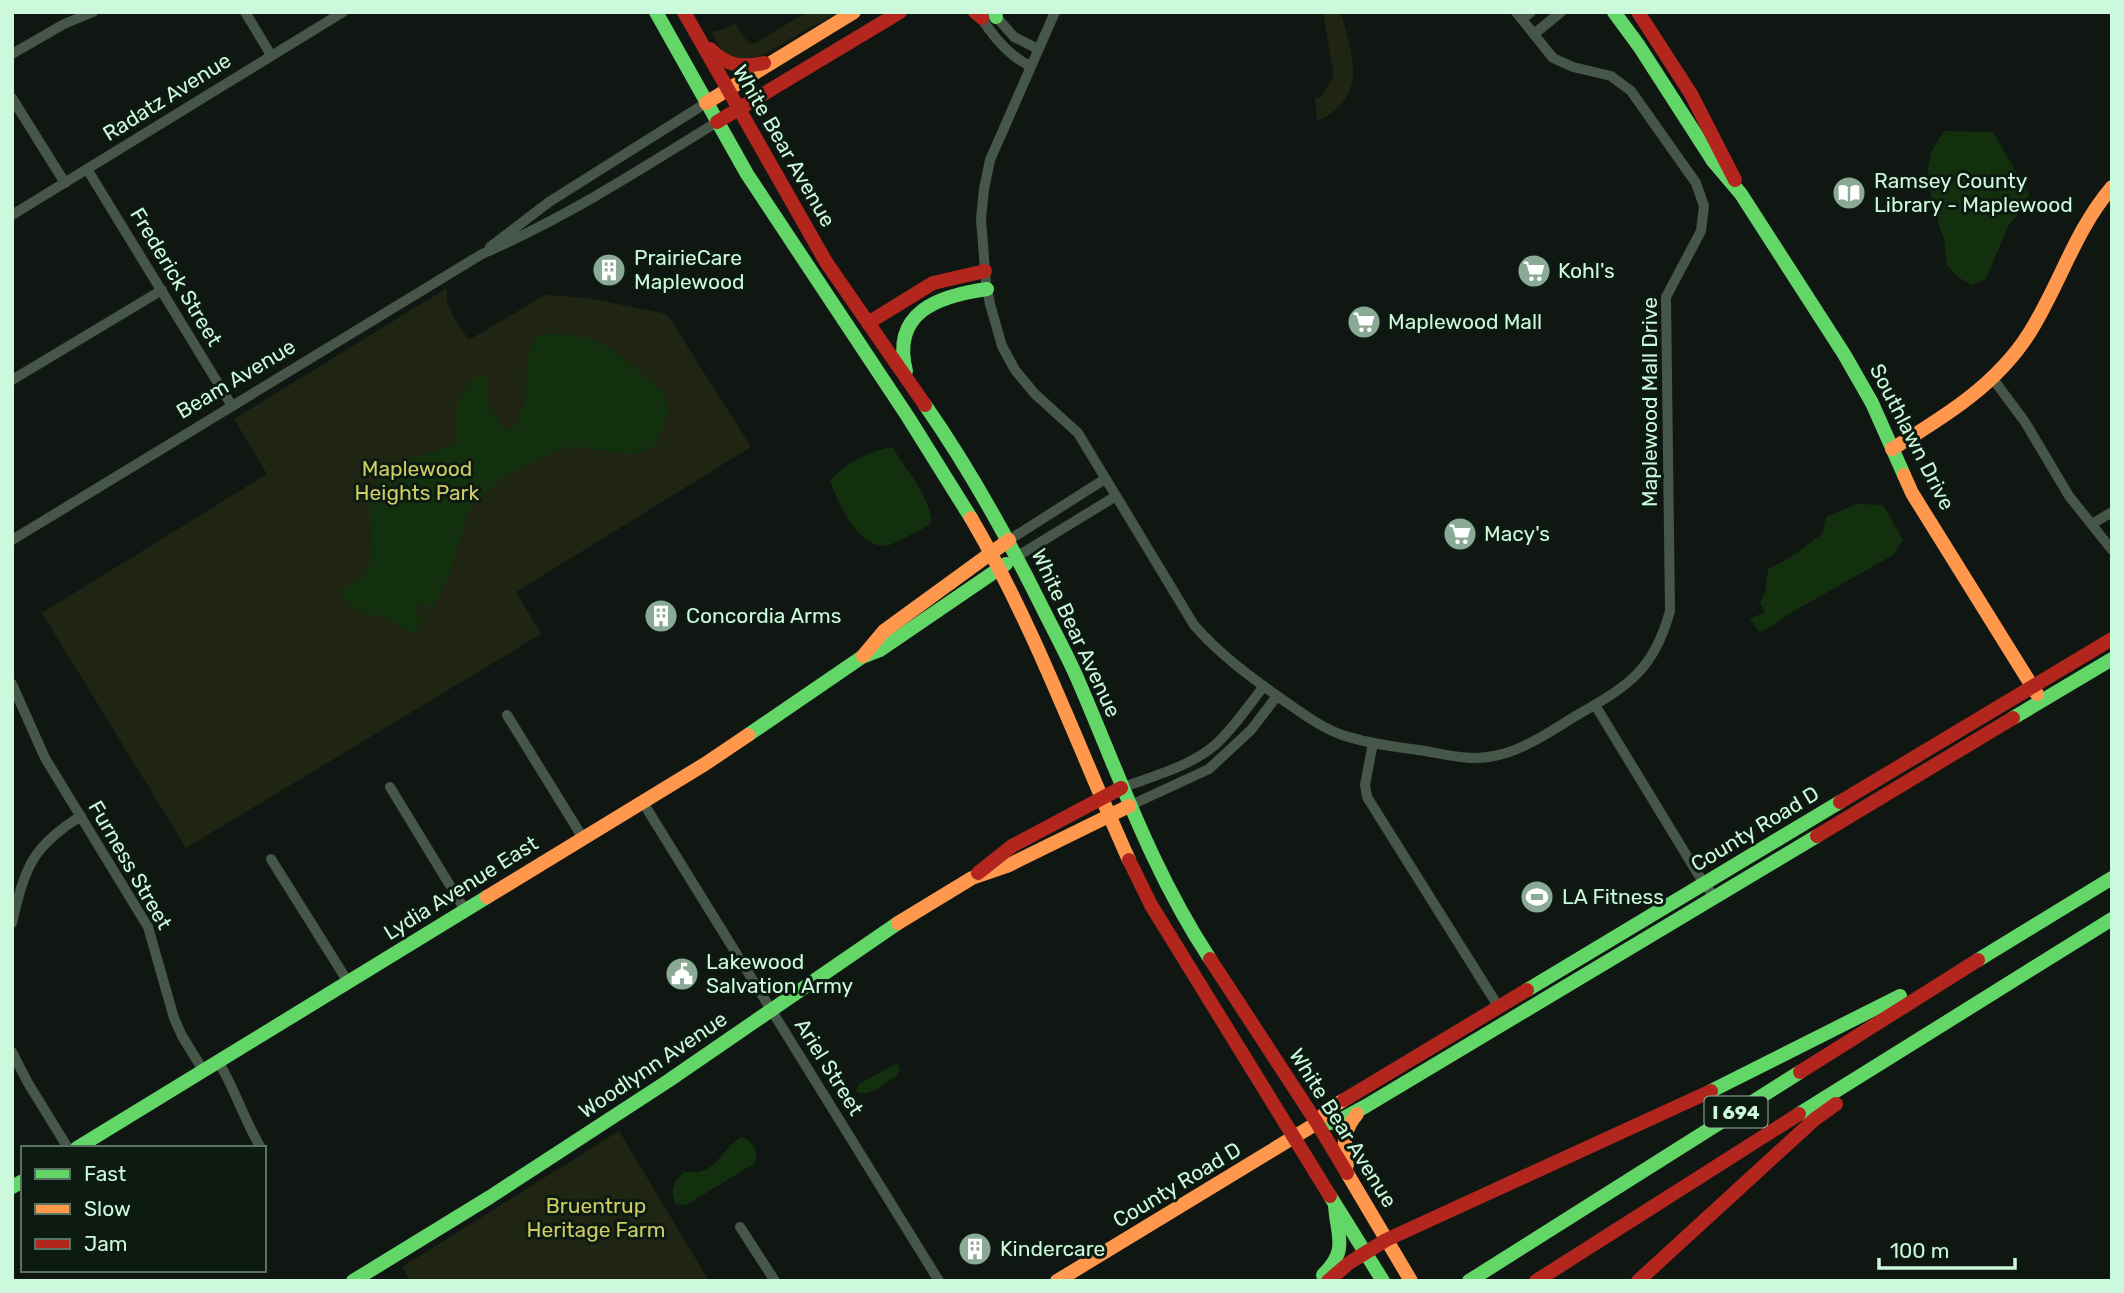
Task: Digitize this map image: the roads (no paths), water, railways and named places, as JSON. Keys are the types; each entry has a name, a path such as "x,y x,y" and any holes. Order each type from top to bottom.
{"main road":[{"name":"White Bear Avenue","path":"656,12 771,212 939,463 991,552 1059,692 1108,815 1136,876 1167,933 1383,1281"},
{"name":"White Bear Avenue","path":"684,12 826,262 960,456 1009,540 1077,678 1149,853 1181,914 1317,1123 1411,1281"},
{"name":"Beam Avenue","path":"706,103 853,12"},
{"name":"Beam Avenue","path":"717,122 900,12"},
{"name":"Southlawn Drive","path":"1614,12 1713,160 1741,194 1857,374 1912,494 2041,701"},
{"name":"Southlawn Drive","path":"1638,12 1662,47 1724,155 1741,194"},
{"path":"697,34 719,59 733,66 775,61"},
{"path":"1892,449 1963,404 1993,379 2012,358 2029,334 2086,220 2112,187"},
{"path":"868,323 933,284 985,271"},
{"path":"914,388 901,359 902,337 907,326 925,308 948,296 987,289"},
{"name":"Lydia Avenue East","path":"862,657 884,631 1009,540"},
{"name":"Lydia Avenue East","path":"80,1146 743,740 862,657 880,650 1018,556"},
{"name":"County Road D","path":"1057,1281 1317,1123 1328,1110 1498,1006 2112,639"},
{"name":"County Road D","path":"1317,1123 1335,1123 1366,1106 2112,659"},
{"name":"Woodlynn Avenue","path":"353,1281 668,1082 857,948 972,878 1001,852 1121,788"},
{"name":"Woodlynn Avenue","path":"972,878 1007,866 1129,806"},
{"name":"I 694","path":"1469,1281 2112,878"},
{"name":"I 694","path":"1536,1281 2112,919"},
{"path":"1328,1281 1386,1240 1747,1075 2003,944"},
{"path":"1638,1281 1815,1119 1939,1026"},
{"path":"1350,1176 1343,1144 1344,1134 1351,1120 1366,1106"},
{"path":"1318,1281 1332,1266 1341,1250 1335,1205"}],"street":[{"path":"12,54 64,24 93,12"},
{"path":"245,12 271,55"},
{"name":"Radatz Avenue","path":"12,215 343,12"},
{"name":"Maplewood Mall Drive","path":"1055,12 990,160 981,219 987,289 998,332 1015,370 1035,394 1078,433 1194,625 1213,646 1320,726 1373,743 1474,758 1494,756 1521,748 1595,705 1634,679 1646,666 1664,635 1670,611 1666,297 1702,231 1704,206 1696,183 1631,91 1611,76 1573,67 1553,58 1519,16 1531,12"},
{"path":"1534,34 1560,12"},
{"path":"986,14 1014,37 1038,49"},
{"path":"986,14 1005,48 1018,61 1030,66"},
{"path":"12,97 65,183"},
{"name":"Beam Avenue","path":"482,254 510,229 549,202 706,103"},
{"name":"Beam Avenue","path":"12,540 482,254 606,192 717,122"},
{"name":"Frederick Street","path":"87,169 232,406"},
{"path":"12,380 162,290"},
{"path":"1993,379 2025,422 2069,496 2112,550"},
{"path":"1009,540 1105,479"},
{"path":"1018,556 1116,496"},
{"path":"2092,524 2112,512"},
{"name":"Furness Street","path":"12,684 15,697 45,758 148,927 174,1018 203,1070"},
{"path":"1121,788 1189,762 1214,746 1264,686"},
{"path":"1129,806 1209,769 1251,730 1277,696"},
{"path":"1595,705 1704,884 1715,897"},
{"path":"507,715 583,838"},
{"path":"1373,743 1365,785 1367,797 1498,1006"},
{"path":"390,787 466,910"},
{"name":"Ariel Street","path":"642,801 939,1281"},
{"path":"12,923 21,884 32,860 51,837 81,816"},
{"path":"271,859 348,982"},
{"path":"12,1052 67,1146"},
{"path":"218,1061 234,1089 250,1131 260,1146"},
{"path":"740,1227 775,1281"}],"place":[{"name":"Ramsey County Library - Maplewood","path":"1849,193"},
{"name":"PrairieCare Maplewood","path":"609,270"},
{"name":"Kohl's","path":"1534,271"},
{"name":"Maplewood Mall","path":"1364,322"},
{"name":"Macy's","path":"1460,534"},
{"name":"Concordia Arms","path":"661,616"},
{"name":"LA Fitness","path":"1537,897"},
{"name":"Lakewood Salvation Army","path":"682,974"},
{"name":"Kindercare","path":"975,1249"}],"park label":[{"name":"Maplewood Heights Park","path":"417,481"},
{"name":"Bruentrup Heritage Farm","path":"596,1218"}]}
